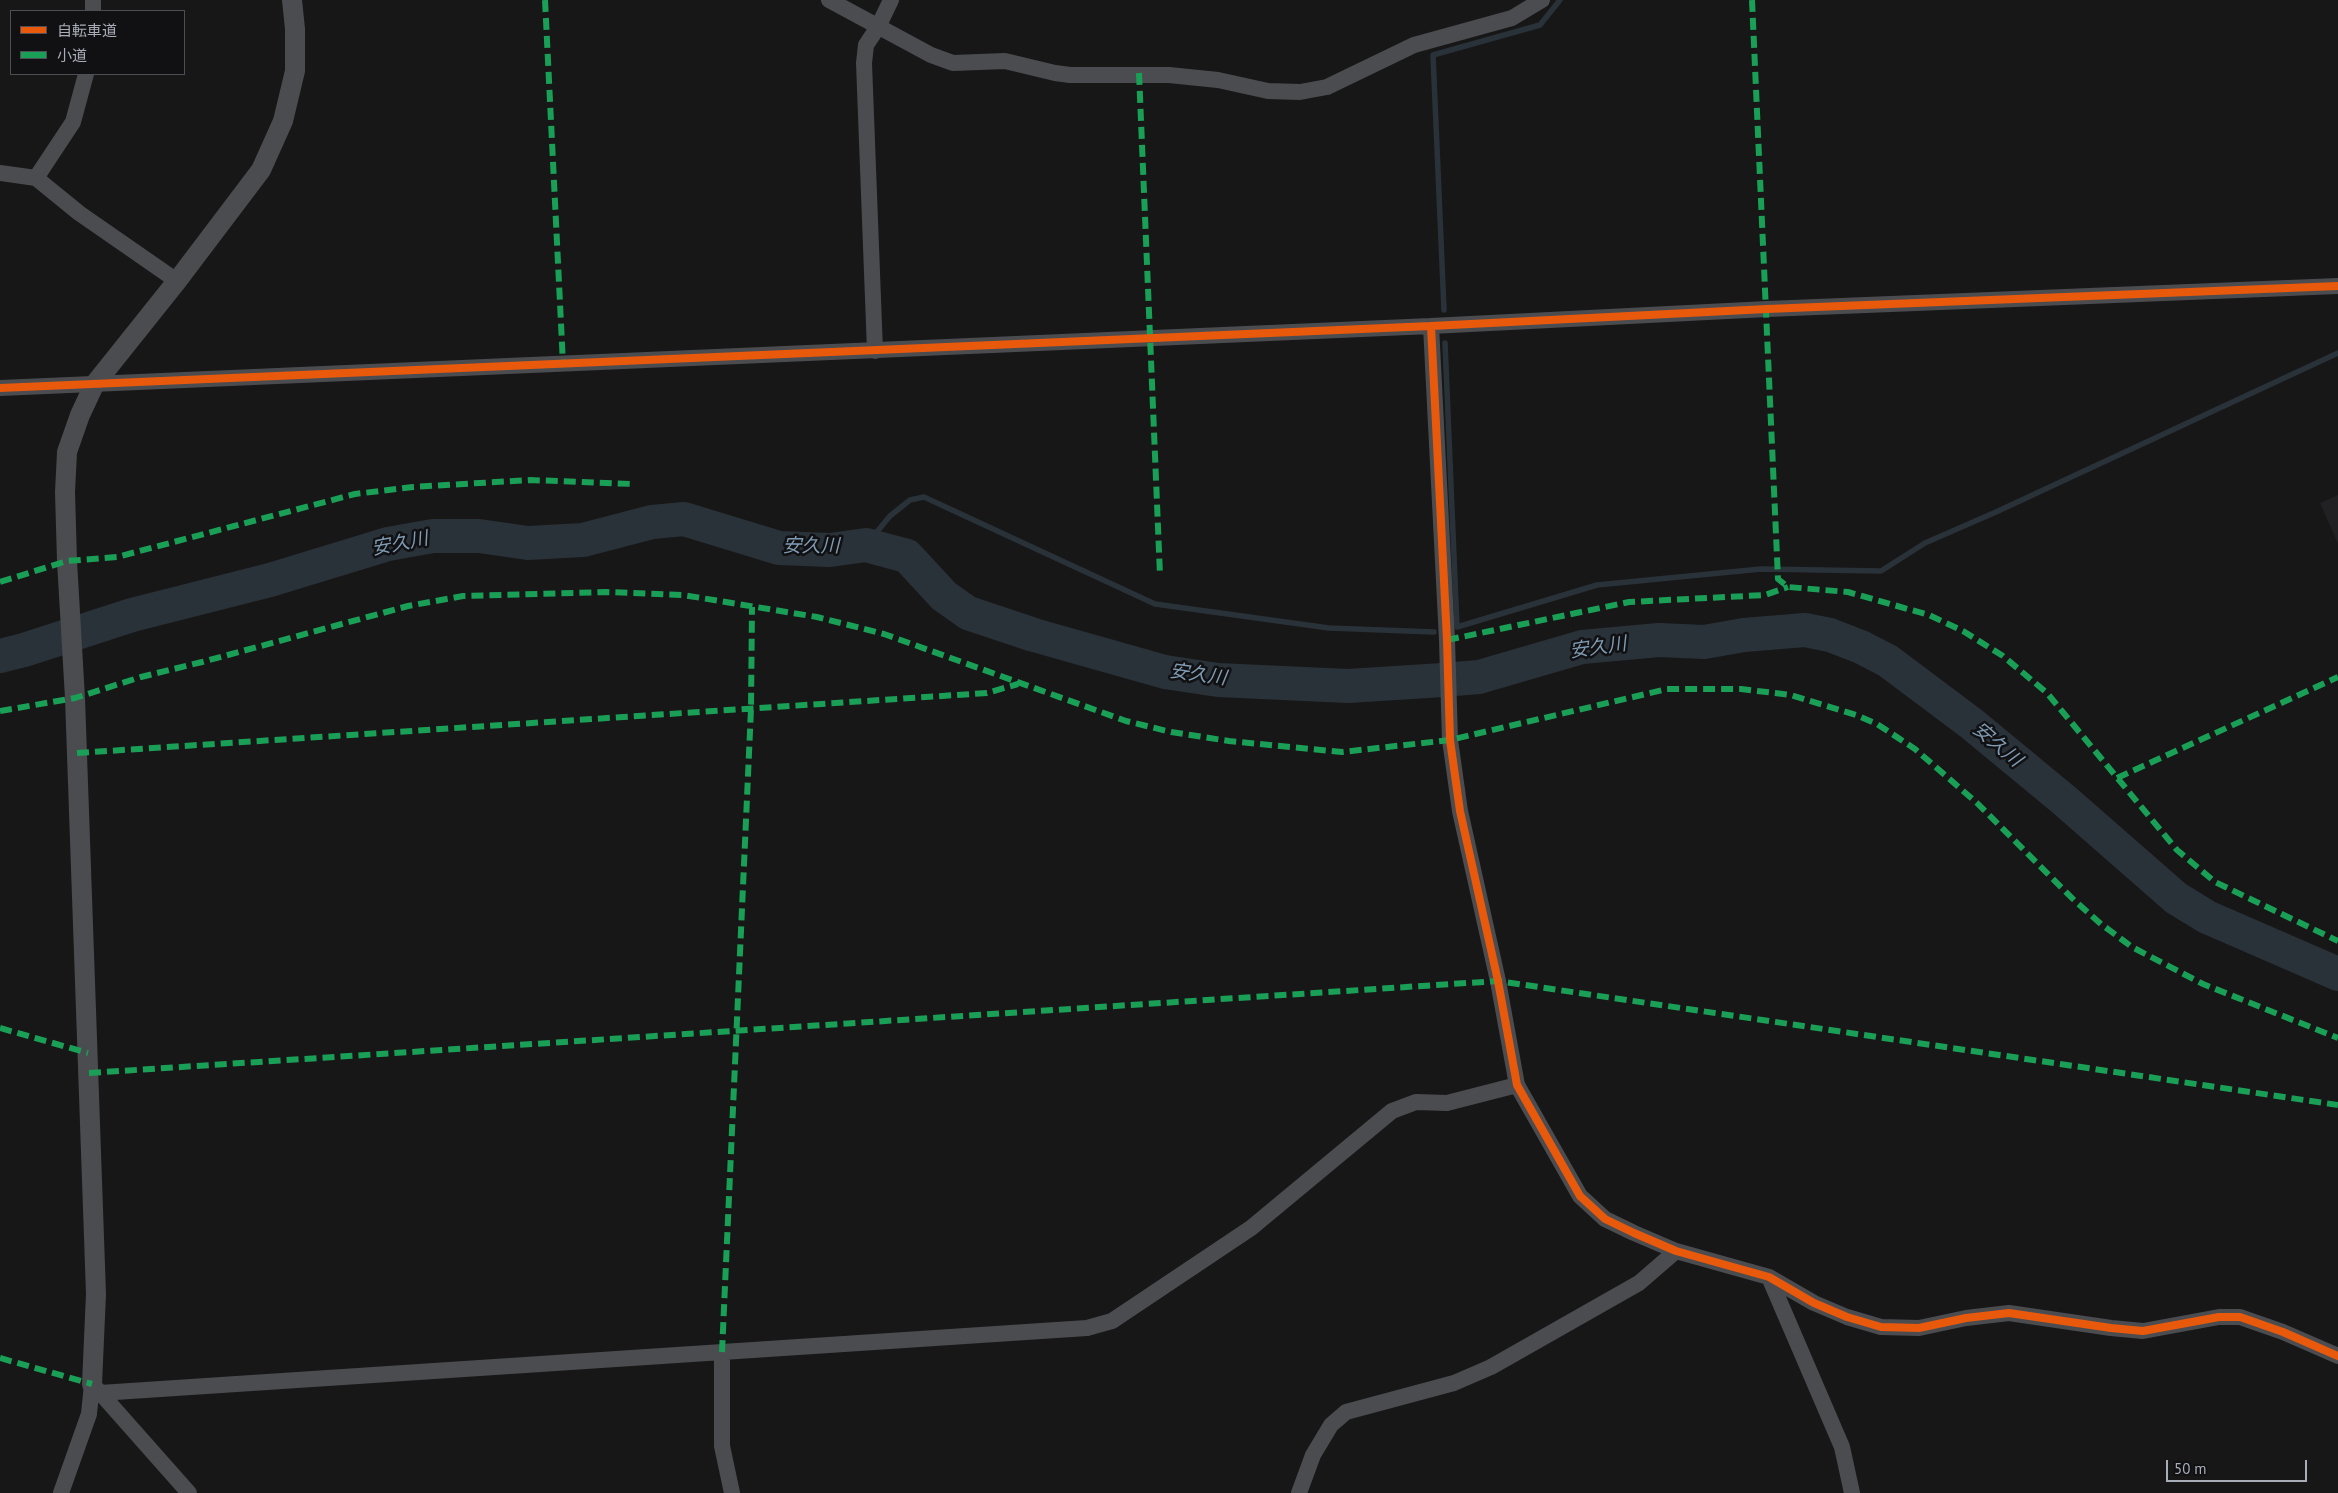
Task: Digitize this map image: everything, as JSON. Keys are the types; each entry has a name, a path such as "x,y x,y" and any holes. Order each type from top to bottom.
{"street":[{"path":"61,1493 89,1414 96,1388 96,1294 75,698 67,561 67,452 80,414 94,385 178,280 261,170 283,121 295,71 295,29 292,0"},
{"path":"829,0 932,55 953,63 1005,61 1070,75 1169,75 1218,80 1268,91 1300,92 1327,88 1414,45 1512,18 1542,0"},
{"path":"875,351 864,63 866,45 878,27 890,0"},
{"path":"36,178 74,122 86,75"},
{"path":"0,173 36,178 79,213 178,280"},
{"path":"0,388 875,351 1787,308 2338,286"},
{"path":"1431,326 1447,640 1450,740 1460,810 1498,981 1517,1085 1580,1196 1605,1219 1676,1251 1769,1277 1814,1303 1847,1317 1881,1327 1920,1328 1966,1318 2009,1313 2143,1331 2219,1317 2240,1317 2284,1332 2338,1356"},
{"path":"96,1388 722,1352 1087,1328 1112,1321 1251,1228 1392,1111 1416,1102 1447,1103 1517,1085"},
{"path":"1299,1493 1313,1455 1331,1425 1346,1412 1454,1383 1491,1367 1639,1284 1676,1251"},
{"path":"1769,1277 1842,1447 1852,1493"},
{"path":"722,1352 722,1446 732,1493"},
{"path":"96,1388 189,1493"}],"shaded area":[{"path":"2338,495 2338,544 2320,503"}],"waterway":[{"path":"1444,310 1433,55 1540,25 1560,0"},
{"path":"1445,343 1457,627 1597,585 1761,569 1881,571 1925,543 1996,512 2338,353"},
{"path":"866,545 890,516 910,500 924,497 1155,604 1329,628 1434,632"},
{"name":"安久川","path":"0,656 132,615 270,580 388,544 433,536 479,536 528,543 583,540 652,522 684,519 779,548 830,550 866,545 907,556 944,596 968,613 1034,635 1165,672 1218,680 1348,686 1479,677 1582,647 1659,640 1704,642 1744,635 1805,630 1830,635 1861,647 1888,661 1972,724 2064,800 2176,898 2207,917 2338,974"}],"marked path":[{"path":"545,0 563,364"},
{"path":"1752,0 1778,579 1788,587 1848,592 1929,615 1963,631 2003,656 2047,693 2177,850 2215,882 2338,941"},
{"path":"1139,73 1160,575"},
{"path":"0,582 67,561 117,557 355,494 413,487 530,480 633,484"},
{"path":"1447,640 1629,602 1765,595 1788,587"},
{"path":"0,711 75,698 141,677 408,606 463,596 606,592 683,595 817,617 884,634 1126,721 1171,732 1229,741 1342,752 1450,740 1667,689 1741,689 1791,695 1856,715 1877,724 1915,749 1977,803 2074,900 2101,924 2132,947 2203,984 2338,1038"},
{"path":"722,1352 751,709 752,607"},
{"path":"2117,778 2338,677"},
{"path":"77,753 987,693 1018,684"},
{"path":"89,1073 1498,981 2338,1105"},
{"path":"0,1028 88,1053"},
{"path":"0,1358 92,1384"}],"cycle path":[{"path":"0,388 1431,326 1767,309 2338,286"},
{"path":"1431,326 1447,640 1450,740 1460,811 1498,981 1517,1085 1580,1196 1605,1219 1634,1233 1676,1251 1769,1277 1814,1303 1847,1317 1881,1327 1919,1328 1966,1318 2009,1313 2143,1331 2219,1317 2240,1317 2283,1332 2338,1356"}]}
